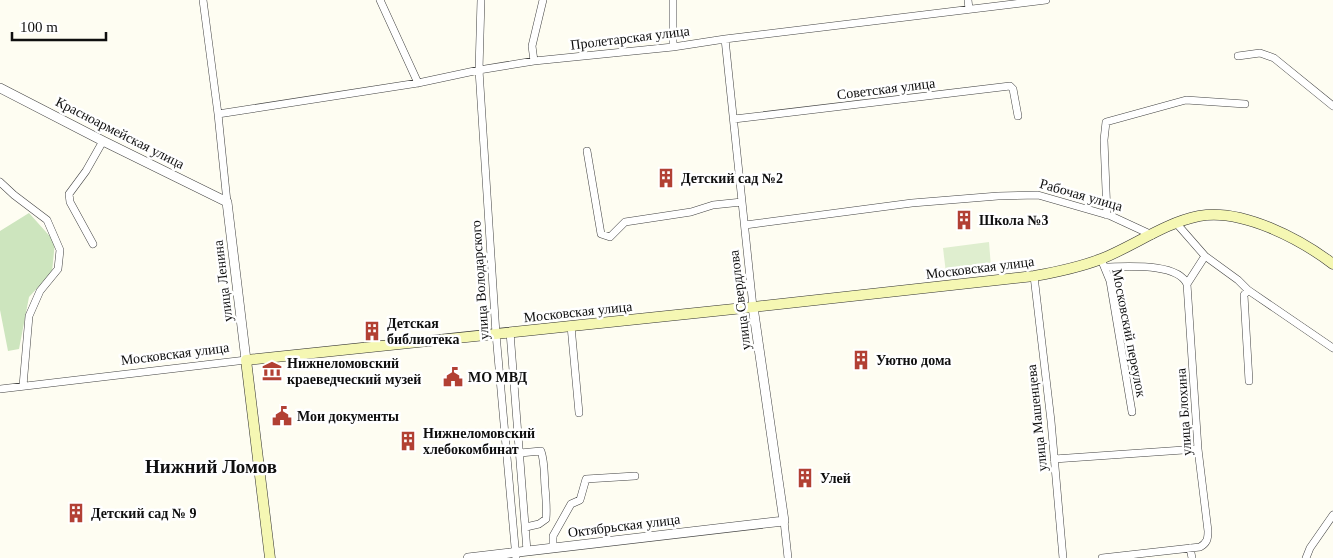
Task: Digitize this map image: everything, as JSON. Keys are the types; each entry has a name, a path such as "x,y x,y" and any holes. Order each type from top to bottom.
{"main road":[{"path":"1152,235 1200,216 1228,216 1290,236 1333,264"},
{"name":"Московская улица","path":"246,360 1034,276 1103,263 1152,235"},
{"name":"улица Ленина","path":"246,360 270,558"}],"street":[{"name":"улица Ленина","path":"203,0 246,360"},
{"path":"380,0 418,83"},
{"name":"улица Володарского","path":"481,0 479,70 496,334 516,555"},
{"path":"534,61 532,46 542,0"},
{"path":"673,0 673,47"},
{"path":"968,0 970,9"},
{"name":"Пролетарская улица","path":"218,114 418,83 534,61 673,47 725,38 1046,0"},
{"name":"улица Свердлова","path":"725,38 753,307 788,558"},
{"path":"1238,56 1260,53 1274,58 1333,106"},
{"name":"Советская улица","path":"734,119 1010,86 1013,89 1018,116"},
{"name":"Красноармейская улица","path":"0,89 103,142 227,202"},
{"path":"1107,214 1104,140 1106,122 1186,100 1245,104"},
{"path":"93,244 70,202 69,194 86,171 103,142"},
{"path":"587,150 601,234 610,237 626,222 691,212 713,205 742,202"},
{"path":"0,182 47,220 60,250 58,270 40,292 28,316 23,386"},
{"name":"Рабочая улица","path":"745,225 912,203 998,196 1038,195 1107,214 1152,235"},
{"path":"1177,224 1205,256 1238,280 1248,290 1333,348"},
{"path":"1187,284 1205,256"},
{"path":"1103,263 1156,267 1180,275 1186,280 1187,284"},
{"name":"Московский переулок","path":"1103,263 1110,281 1132,412"},
{"name":"улица Машенцева","path":"1034,276 1063,558"},
{"name":"улица Блохина","path":"1187,284 1198,449 1208,531 1208,540 1205,544 1200,547 1190,548"},
{"path":"1248,290 1244,295 1249,381"},
{"path":"571,326 579,413"},
{"path":"510,332 528,551"},
{"name":"Московская улица","path":"0,389 246,360"},
{"path":"1054,459 1198,449"},
{"path":"520,453 541,451 547,506 546,519 539,524 526,527"},
{"path":"553,548 553,536 571,504 580,500 586,479 635,476"},
{"path":"1306,558 1310,548 1333,515"},
{"name":"Октябрьская улица","path":"468,558 516,555 528,551 784,521"},
{"path":"1102,558 1190,548 1192,558"}],"green space":[{"path":"29,213 55,242 52,272 29,297 19,349 8,351 0,310 0,231"},
{"path":"989,242 991,267 946,273 943,248"}],"place":[{"name":"Детский сад №2","path":"666,178"},
{"name":"Школа №3","path":"964,220"},
{"name":"Детская библиотека","path":"372,331"},
{"name":"Уютно дома","path":"861,360"},
{"name":"Нижнеломовский краеведческий музей","path":"272,371"},
{"name":"МО МВД","path":"453,377"},
{"name":"Мои документы","path":"282,416"},
{"name":"Нижнеломовский хлебокомбинат","path":"408,441"},
{"name":"Улей","path":"805,478"},
{"name":"Детский сад № 9","path":"76,513"}],"district":[{"name":"Нижний Ломов","path":"211,466"}]}
